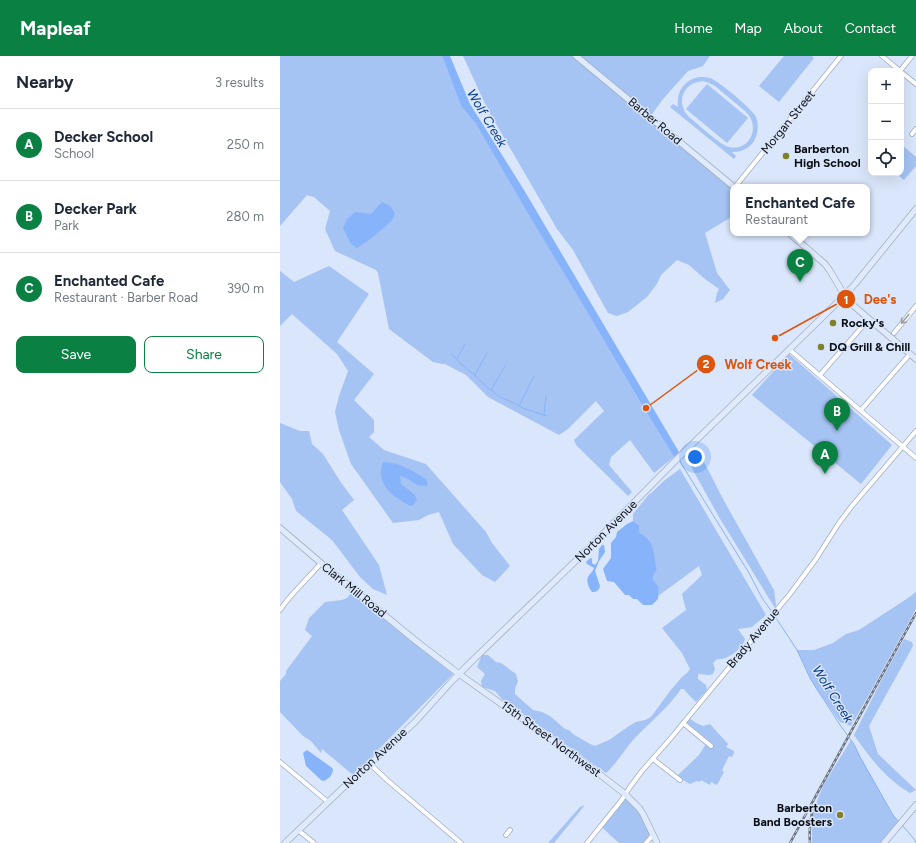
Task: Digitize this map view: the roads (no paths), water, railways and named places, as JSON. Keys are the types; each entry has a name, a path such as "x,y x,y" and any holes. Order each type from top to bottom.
{"main road":[{"name":"Barber Road","path":"576,56 731,184"},
{"name":"Norton Avenue","path":"285,843 415,722 459,674 844,296 916,209"},
{"path":"792,236 825,264 848,301 916,359"},
{"name":"Clark Mill Road","path":"280,528 428,650"},
{"name":"15th Street Northwest","path":"428,650 459,674 589,766 625,794 643,814 657,843"},
{"path":"884,843 916,805"}],"street":[{"name":"Morgan Street","path":"737,184 841,56"},
{"path":"882,56 896,68"},
{"path":"902,68 912,56"},
{"path":"904,74 916,84"},
{"path":"912,134 916,129"},
{"path":"894,333 916,306"},
{"path":"820,375 869,319"},
{"path":"790,350 916,458"},
{"path":"861,410 910,354"},
{"name":"Brady Avenue","path":"587,843 653,758 779,608 849,511 916,431"},
{"path":"280,610 321,563"},
{"path":"683,723 711,746"},
{"path":"653,758 680,780"},
{"path":"280,762 328,802"},
{"path":"370,764 461,843"},
{"path":"298,830 314,843"},
{"path":"506,835 510,830"},
{"path":"646,843 653,835"}],"waterway":[{"path":"457,359 465,344"},
{"path":"475,375 487,353"},
{"path":"452,354 461,364 500,397 523,408 547,416"},
{"path":"491,390 505,366"},
{"path":"519,406 534,376"},
{"path":"544,415 546,396"},
{"name":"Wolf Creek","path":"679,460 749,573 762,598 772,612"},
{"name":"Wolf Creek","path":"774,615 797,650 810,678 854,744 893,815 899,822"},
{"name":"Wolf Creek","path":"903,826 916,843"}],"railway":[{"path":"790,843 916,613"},
{"path":"810,843 810,824 814,806"}],"place":[{"name":"Barberton High School","path":"786,156"},
{"name":"Enchanted Cafe","path":"800,282"},
{"name":"Rocky's","path":"833,323"},
{"name":"Dee's","path":"775,338"},
{"name":"DQ Grill & Chill","path":"821,347"},
{"name":"Wolf Creek","path":"646,408"},
{"name":"Decker Park","path":"837,431"},
{"name":"Decker School","path":"825,474"},
{"name":"Barberton Band Boosters","path":"840,815"}]}
